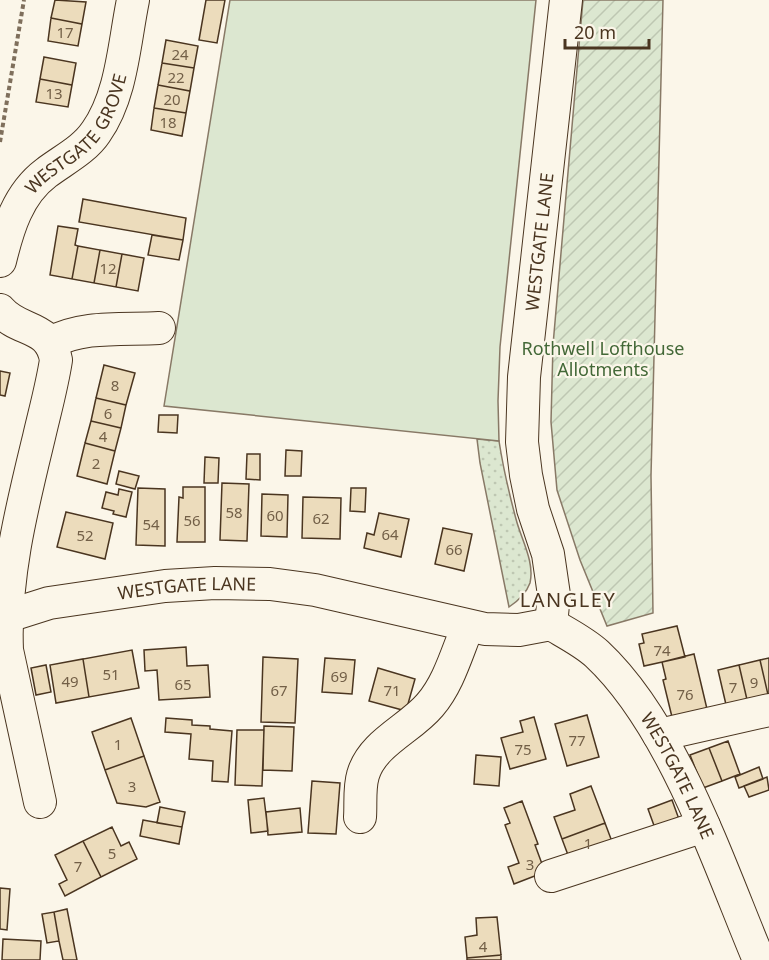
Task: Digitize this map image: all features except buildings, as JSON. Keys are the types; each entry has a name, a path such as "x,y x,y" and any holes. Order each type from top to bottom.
{"street":[{"name":"WESTGATE GROVE","path":"1,255 13,217 26,193 45,174 67,159 95,133 114,100 133,0"},
{"name":"WESTGATE LANE","path":"551,624 554,595 548,554 533,509 525,475 522,442 524,377 566,0"},
{"path":"0,310 14,322 44,336 54,351 54,370 14,543 4,616 7,650 40,802"},
{"path":"50,343 62,336 78,332 159,328"},
{"name":"WESTGATE LANE","path":"4,616 49,603 165,586 215,583 270,584 315,590 367,600 485,629 519,630 551,624 596,653 628,688 659,735 704,826 759,960"},
{"path":"360,817 363,776 370,761 379,749 428,708 438,695 468,626"},
{"path":"659,735 769,710"},
{"path":"551,876 704,826"}],"path":[{"path":"0,142 24,0"}],"green space":[{"path":"230,0 536,0 500,347 499,441 164,406"},
{"name":"Rothwell Lofthouse Allotments","path":"583,0 663,0 651,476 653,613 607,626 580,560 557,490 551,422 553,345"},
{"path":"477,439 499,441 513,509 531,567 530,583 526,591 509,607 480,463"}],"district":[{"name":"LANGLEY","path":"568,599"}]}
